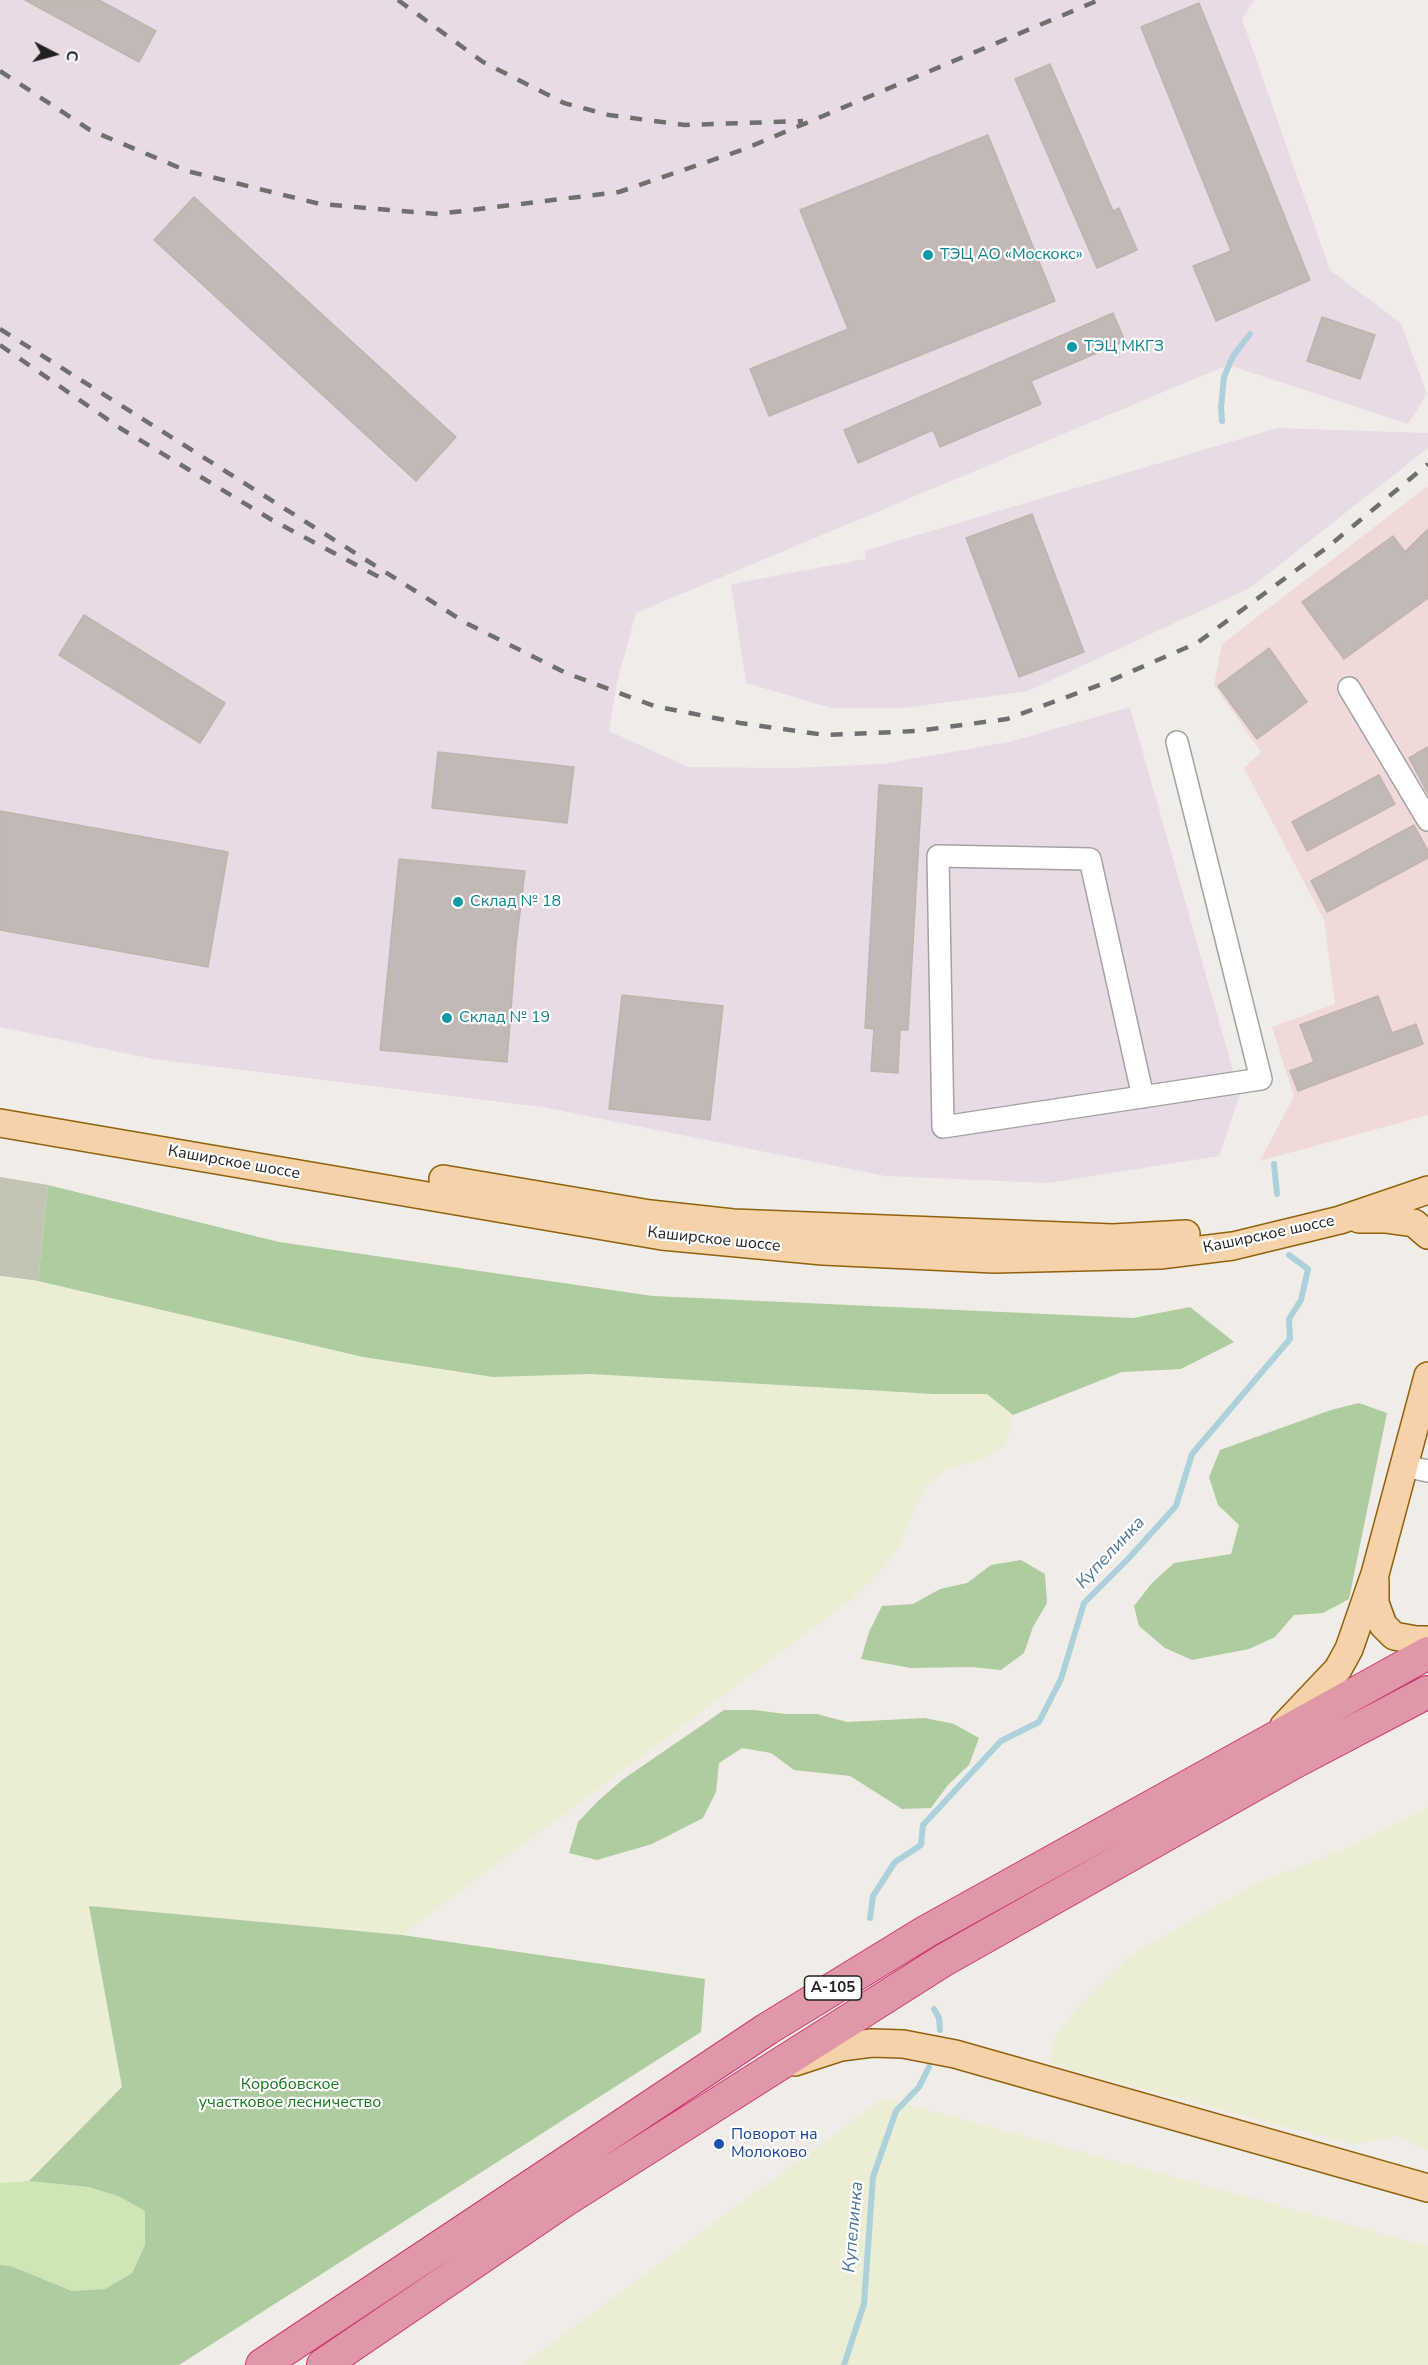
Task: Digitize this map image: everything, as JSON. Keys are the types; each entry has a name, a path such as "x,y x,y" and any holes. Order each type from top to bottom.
{"highway":[{"name":"А-105","path":"262,2365 777,2023 927,1930 1428,1653"},
{"name":"А-105","path":"323,2365 564,2201 762,2073 944,1960 1293,1763 1428,1692"}],"main road":[{"name":"Каширское шоссе","path":"0,1104 650,1214 734,1224 1113,1238 1170,1236 1269,1221 1364,1196 1428,1172"},
{"name":"Каширское шоссе","path":"0,1123 662,1236 823,1251 994,1259 1121,1257 1233,1246 1340,1220 1428,1190"},
{"path":"1340,1220 1385,1219 1414,1223 1428,1235"},
{"path":"1272,1738 1338,1669 1349,1649 1416,1468 1428,1377"},
{"path":"1376,1574 1375,1604 1383,1625 1394,1636 1428,1640"},
{"path":"762,2073 841,2047 872,2043 903,2044 955,2054 1428,2188"}],"lane":[{"path":"1349,688 1428,820"},
{"path":"1143,1097 1090,859 938,856 943,1127 1143,1097 1261,1079 1177,742"}],"shaded area":[{"path":"0,0 1254,0 1242,19 1330,270 1401,323 1427,394 1408,424 1228,365 636,613 617,682 609,731 688,767 792,768 882,764 1009,742 1130,707 1240,1095 1219,1156 1048,1183 885,1176 542,1107 153,1059 0,1027"},
{"path":"1277,428 1428,433 1428,448 1250,588 1028,691 905,708 832,708 746,683 731,584 866,559 864,551"},
{"path":"1428,486 1428,1115 1260,1161 1294,1096 1272,1027 1335,1004 1324,920 1244,768 1261,752 1214,685 1222,644"},
{"path":"0,1177 48,1185 38,1281 0,1276"},
{"path":"0,1276 38,1281 363,1357 493,1377 591,1374 934,1394 987,1394 1013,1415 1006,1445 978,1461 948,1468 924,1488 899,1547 880,1572 849,1601 402,1935 90,1906 122,2087 29,2181 0,2183"},
{"path":"1428,1807 1428,2151 1396,2136 1355,2145 1071,2070 1049,2062 1057,2032 1076,2009 1131,1955 1257,1883 1347,1848"},
{"path":"883,2098 1428,2246 1428,2365 522,2365"}],"green space":[{"path":"48,1185 279,1242 653,1296 1133,1318 1190,1307 1234,1342 1181,1369 1122,1372 1013,1415 987,1394 934,1394 591,1374 493,1377 363,1357 38,1281"},
{"path":"1359,1403 1387,1413 1349,1599 1323,1613 1294,1615 1275,1637 1249,1649 1192,1660 1165,1648 1139,1626 1134,1606 1152,1583 1174,1563 1231,1554 1239,1525 1218,1505 1209,1477 1220,1450 1331,1410"},
{"path":"1021,1560 1045,1574 1047,1603 1033,1627 1024,1653 1001,1670 972,1667 911,1668 861,1659 869,1632 882,1606 913,1604 940,1589 967,1583 991,1565"},
{"path":"724,1710 817,1714 847,1722 925,1718 954,1724 979,1738 969,1765 948,1785 931,1808 902,1809 850,1776 794,1770 771,1753 742,1748 719,1763 716,1792 703,1818 652,1844 597,1860 569,1853 578,1822 598,1801 622,1780"},
{"name":"Коробовское участковое лесничество","path":"89,1906 402,1935 705,1979 701,2032 179,2365 0,2365 0,2265 11,2266 72,2291 105,2289 132,2273 145,2245 145,2211 118,2196 88,2187 29,2181 122,2087"},
{"path":"29,2181 88,2187 118,2196 145,2211 145,2245 132,2273 105,2289 72,2291 11,2266 0,2265 0,2183"}],"building":[{"path":"25,0 99,0 156,31 139,62"},
{"path":"1199,3 1310,280 1216,321 1193,266 1231,251 1141,27"},
{"path":"1050,64 1113,211 1119,208 1137,250 1097,268 1015,79"},
{"name":"ТЭЦ АО «Москокс»","path":"988,135 1055,301 769,416 750,369 848,329 800,210"},
{"path":"194,197 456,437 416,481 154,240"},
{"path":"1113,313 1125,341 1031,381 1041,404 940,447 933,430 858,463 844,430"},
{"path":"1322,317 1375,335 1360,379 1307,361"},
{"path":"1032,514 1084,652 1019,677 966,538"},
{"path":"1428,529 1428,598 1344,659 1302,602 1393,536 1405,552"},
{"path":"84,615 225,703 200,743 59,655"},
{"path":"1269,648 1307,702 1257,739 1218,686"},
{"path":"1428,747 1428,794 1409,758"},
{"path":"438,752 574,767 567,823 432,808"},
{"path":"1379,775 1395,804 1307,851 1292,822"},
{"path":"879,785 922,788 908,1030 900,1030 898,1073 871,1071 874,1029 865,1028"},
{"path":"0,811 228,852 208,967 0,930"},
{"path":"1414,825 1428,851 1428,858 1327,912 1311,881"},
{"path":"399,859 525,871 516,945 507,1062 380,1050"},
{"path":"622,995 723,1006 710,1120 609,1109"},
{"path":"1378,996 1392,1033 1416,1024 1423,1044 1298,1091 1290,1071 1314,1062 1300,1025"}],"waterway":[{"name":"Купелинка","path":"1222,421 1224,377 1233,356 1250,334"},
{"name":"Купелинка","path":"1274,1164 1277,1194"},
{"name":"Купелинка","path":"870,1918 873,1896 895,1862 921,1845 923,1825 1001,1741 1039,1722 1061,1679 1084,1603 1176,1506 1192,1454 1290,1339 1289,1319 1301,1300 1308,1269 1289,1255"},
{"name":"Купелинка","path":"934,2009 939,2018 940,2030"},
{"name":"Купелинка","path":"844,2365 864,2304 873,2177 896,2111 919,2087 929,2067"}],"railway":[{"path":"398,0 483,62 564,103 609,115 685,125 803,121"},
{"path":"0,71 90,130 187,171 320,204 438,214 619,192 742,150 1099,0"},
{"path":"0,329 466,623 566,673 654,706 740,723 825,735 917,731 1007,719 1105,683 1197,643 1329,546 1428,464"},
{"path":"0,345 120,428 272,520 379,577"}],"place":[{"name":"ТЭЦ АО «Москокс»","path":"928,255"},
{"name":"ТЭЦ МКГЗ","path":"1072,347"},
{"name":"Склад № 18","path":"458,902"},
{"name":"Склад № 19","path":"447,1018"},
{"name":"Поворот на Молоково","path":"719,2144"}]}
